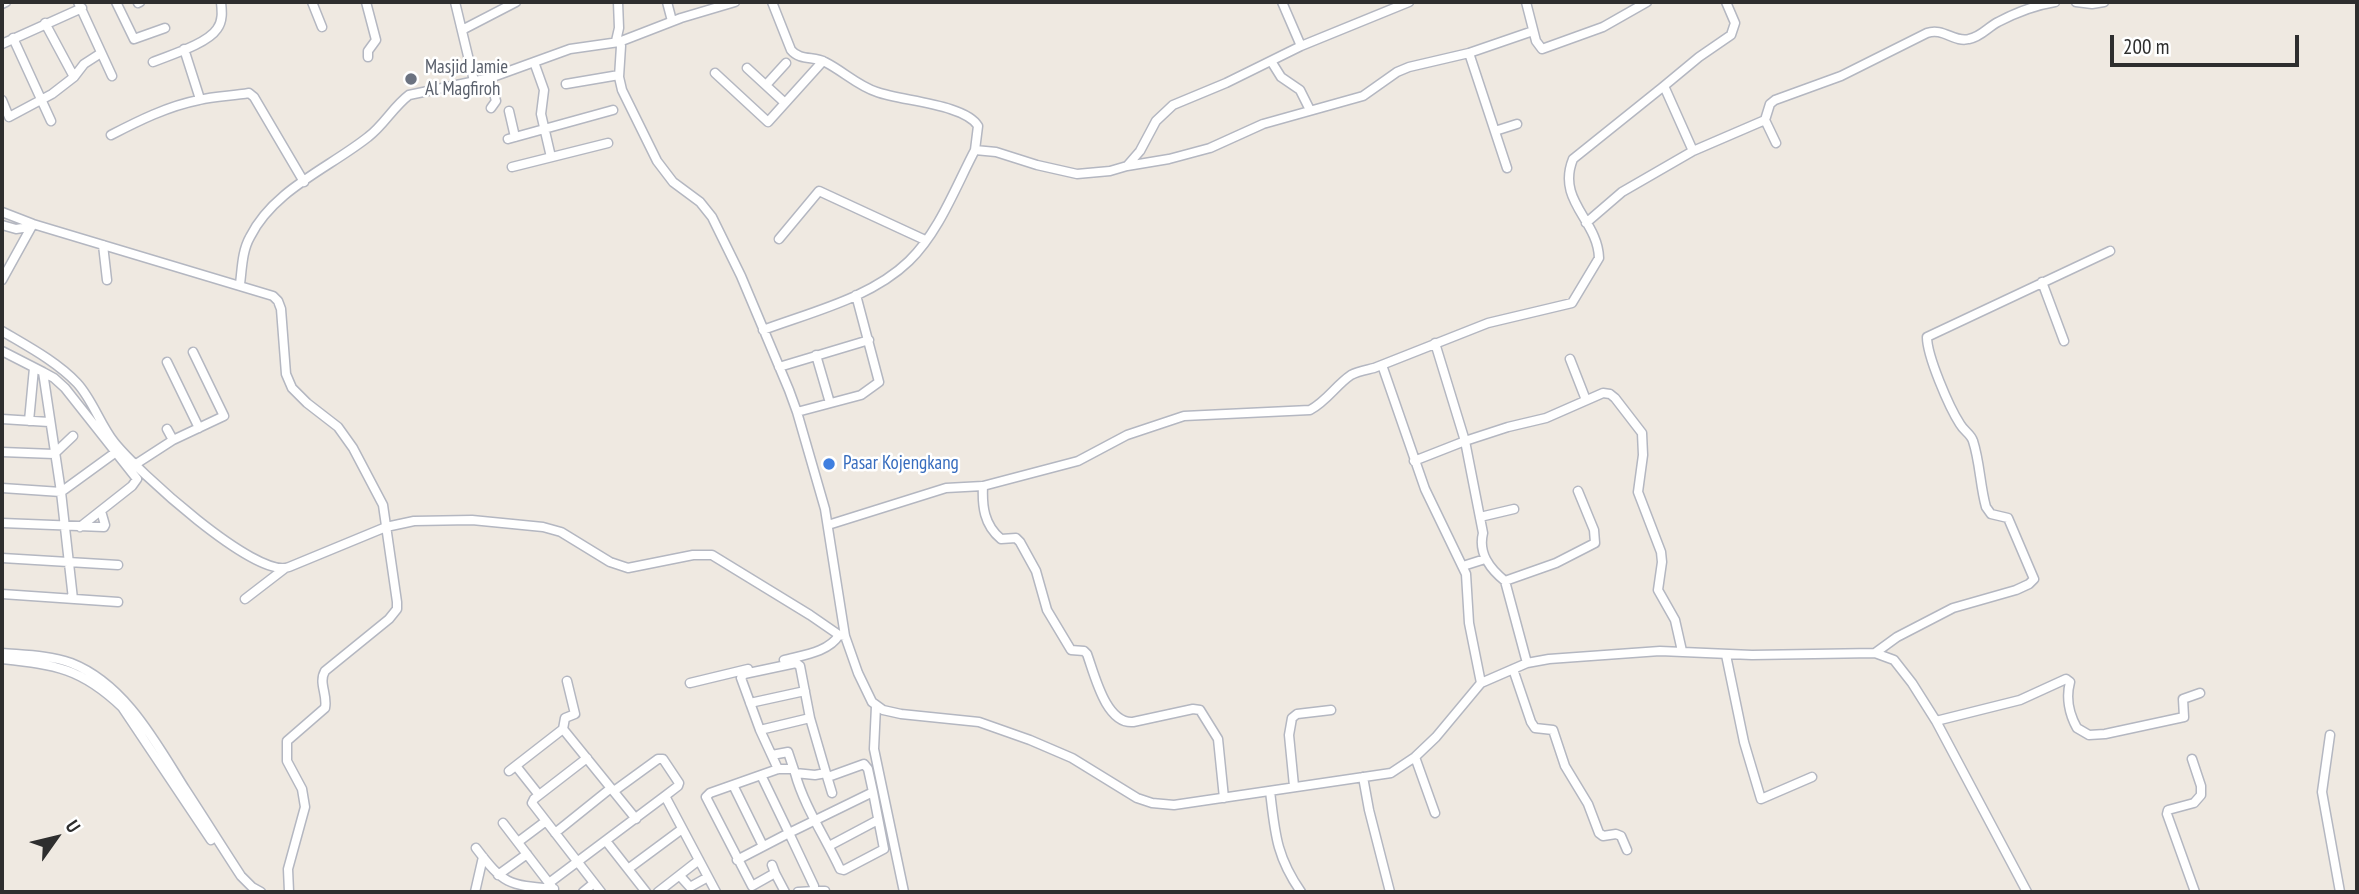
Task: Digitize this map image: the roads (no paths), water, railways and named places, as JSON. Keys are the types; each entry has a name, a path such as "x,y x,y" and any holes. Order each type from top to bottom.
{"street":[{"path":"116,2 134,39 165,27"},
{"path":"153,62 184,50 217,30 221,20 221,2"},
{"path":"312,2 322,27"},
{"path":"366,2 376,40 368,51 368,57"},
{"path":"455,2 474,81"},
{"path":"462,30 516,2"},
{"path":"618,2 618,41 621,46 619,75 622,90 657,161 673,182 700,202 712,217 741,276 797,412 828,525 842,636 863,685 876,706 920,718 979,722 1064,754 1127,792 1152,803 1174,805 1391,773 1415,757 1445,728 1481,683 1527,663 1549,659 1682,651 1726,654 1875,653 1900,665 1936,721 2027,892"},
{"path":"667,2 672,21"},
{"path":"240,284 243,260 253,232 278,203 378,130 409,95 490,78 570,49 618,41 735,2"},
{"path":"763,330 856,295 878,284 906,264 925,240 975,150 978,127 976,122 967,116 945,108 876,92 823,61 792,53 772,2"},
{"path":"1282,2 1301,46"},
{"path":"1127,166 1140,151 1156,121 1168,108 1301,46 1409,2"},
{"path":"1526,2 1536,41 1542,49 1603,27 1647,2"},
{"path":"828,525 946,488 983,486 1078,461 1127,435 1185,416 1310,411 1328,399 1352,375 1488,323 1574,301 1599,258 1599,249 1570,192 1567,181 1573,159 1699,57 1731,35 1735,23 1726,2"},
{"path":"1776,143 1765,120 1770,104 1775,100 1841,76 1932,31 1942,31 1962,40 1970,39 1995,23 2055,2"},
{"path":"2076,2 2104,2"},
{"path":"2,44 80,5 112,76"},
{"path":"45,23 74,77"},
{"path":"975,150 996,152 1077,174 1110,171 1169,159 1218,145 1248,129 1363,96 1409,67 1534,31"},
{"path":"13,38 51,121"},
{"path":"184,50 200,99"},
{"path":"1468,52 1507,168"},
{"path":"2,100 9,117 74,77 83,64 101,53"},
{"path":"715,73 768,122 823,61"},
{"path":"1271,61 1281,77 1300,90 1310,110"},
{"path":"534,62 544,90 541,114 551,158"},
{"path":"766,85 786,63"},
{"path":"747,68 785,103"},
{"path":"566,84 619,75"},
{"path":"490,78 496,101 491,108"},
{"path":"1664,86 1693,152"},
{"path":"111,135 137,121 200,99 249,93 254,97 304,182"},
{"path":"509,111 511,138 613,110"},
{"path":"1586,223 1622,192 1693,152 1765,120"},
{"path":"1495,131 1517,124"},
{"path":"512,167 608,143"},
{"path":"779,239 819,191 925,240"},
{"path":"2,212 31,226 240,284 266,293 278,301 283,319 286,373 292,388 338,427 353,447 381,499 397,609 389,619 325,671 321,680 326,699 325,708 287,741 287,761 302,789 305,807 288,869 289,892"},
{"path":"2,225 16,229 31,226"},
{"path":"2,281 31,226"},
{"path":"103,245 107,280"},
{"path":"1875,653 1897,637 1953,608 2016,590 2033,581 2033,575 2008,518 1991,514 1986,507 1974,444 1970,434 1961,427 1956,418 1926,339 1928,335 2110,251"},
{"path":"2042,282 2064,341"},
{"path":"797,412 861,395 879,382 856,295"},
{"path":"2,331 64,371 79,385 108,433 136,464 212,532 229,545 278,569 284,569"},
{"path":"779,367 869,340"},
{"path":"1435,344 1465,441 1483,533 1480,544 1485,559 1505,581 1527,663"},
{"path":"2,361 2,351 54,378 65,388 134,475 136,482 80,527"},
{"path":"136,464 173,440 224,416 193,352"},
{"path":"816,355 830,403"},
{"path":"1570,359 1586,400"},
{"path":"167,362 199,428"},
{"path":"1382,365 1414,461 1439,521 1467,577 1466,605 1481,683"},
{"path":"29,421 34,368"},
{"path":"43,372 74,599"},
{"path":"1414,461 1465,441 1546,418 1600,393 1612,395 1642,433 1643,455 1638,492 1661,552 1658,590 1675,620 1682,651"},
{"path":"2,419 49,422"},
{"path":"167,429 173,440"},
{"path":"51,436 63,444"},
{"path":"54,454 73,436"},
{"path":"2,452 54,454"},
{"path":"2,488 61,492 116,452"},
{"path":"983,486 983,509 990,526 1001,539 1016,538 1020,542 1036,571 1047,610 1056,628 1071,650 1084,651 1087,654 1106,703 1115,717 1126,723 1193,709 1200,710 1218,739 1224,798"},
{"path":"1505,581 1556,563 1595,542 1594,530 1578,491"},
{"path":"1480,517 1514,509"},
{"path":"2,523 105,526 100,511"},
{"path":"245,598 284,569 386,527 414,521 472,520 543,527 561,532 610,562 628,568 694,555 712,555 842,636"},
{"path":"2,558 118,565"},
{"path":"1463,566 1485,559"},
{"path":"2,594 118,602"},
{"path":"690,683 825,648 842,636"},
{"path":"2,653 71,663 104,683 122,699 155,742 241,876 261,892"},
{"path":"1726,654 1742,731 1761,799 1812,778"},
{"path":"2,659 48,664 69,670 85,677 122,707 244,887 251,892"},
{"path":"778,769 741,678 743,675 794,663 800,666 810,718 832,793"},
{"path":"1513,669 1531,722 1535,728 1553,730 1565,766 1591,809 1598,832 1605,836 1620,836 1627,850"},
{"path":"1936,721 2020,700 2066,679 2070,682 2068,704 2077,728 2089,735 2105,734 2184,717 2183,699 2200,693"},
{"path":"539,795 512,768 563,729 565,718 575,714 567,681"},
{"path":"750,703 805,691"},
{"path":"876,706 874,749 904,892"},
{"path":"1294,786 1289,735 1292,718 1297,714 1331,710"},
{"path":"760,730 810,718"},
{"path":"563,729 635,819"},
{"path":"2330,735 2322,792 2340,892"},
{"path":"772,755 788,752 794,771 799,788 841,872 884,849 868,769 864,764 827,775 815,775 794,771 778,769 710,793 706,797 753,889 774,869 785,892"},
{"path":"1415,757 1435,813"},
{"path":"587,758 532,803 601,892"},
{"path":"476,848 498,876 517,886 553,888 578,862 679,783 661,759 656,760 555,833"},
{"path":"2192,759 2201,786 2201,795 2194,803 2167,812 2195,892"},
{"path":"761,775 813,880 814,891"},
{"path":"799,788 815,775"},
{"path":"1363,777 1368,810 1390,892"},
{"path":"733,785 763,846"},
{"path":"1270,790 1279,852 1284,867 1301,892"},
{"path":"737,860 873,792"},
{"path":"665,796 716,892"},
{"path":"829,846 878,820"},
{"path":"518,842 546,821"},
{"path":"503,823 553,888"},
{"path":"628,869 682,828"},
{"path":"606,841 646,892"},
{"path":"498,876 527,854"},
{"path":"475,892 483,857"},
{"path":"658,892 699,860"},
{"path":"680,876 690,887 708,877"},
{"path":"583,892 594,883"},
{"path":"798,892 825,891"}],"place":[{"name":"Masjid Jamie Al Magfiroh","path":"411,79"},
{"name":"Pasar Kojengkang","path":"829,464"}]}
